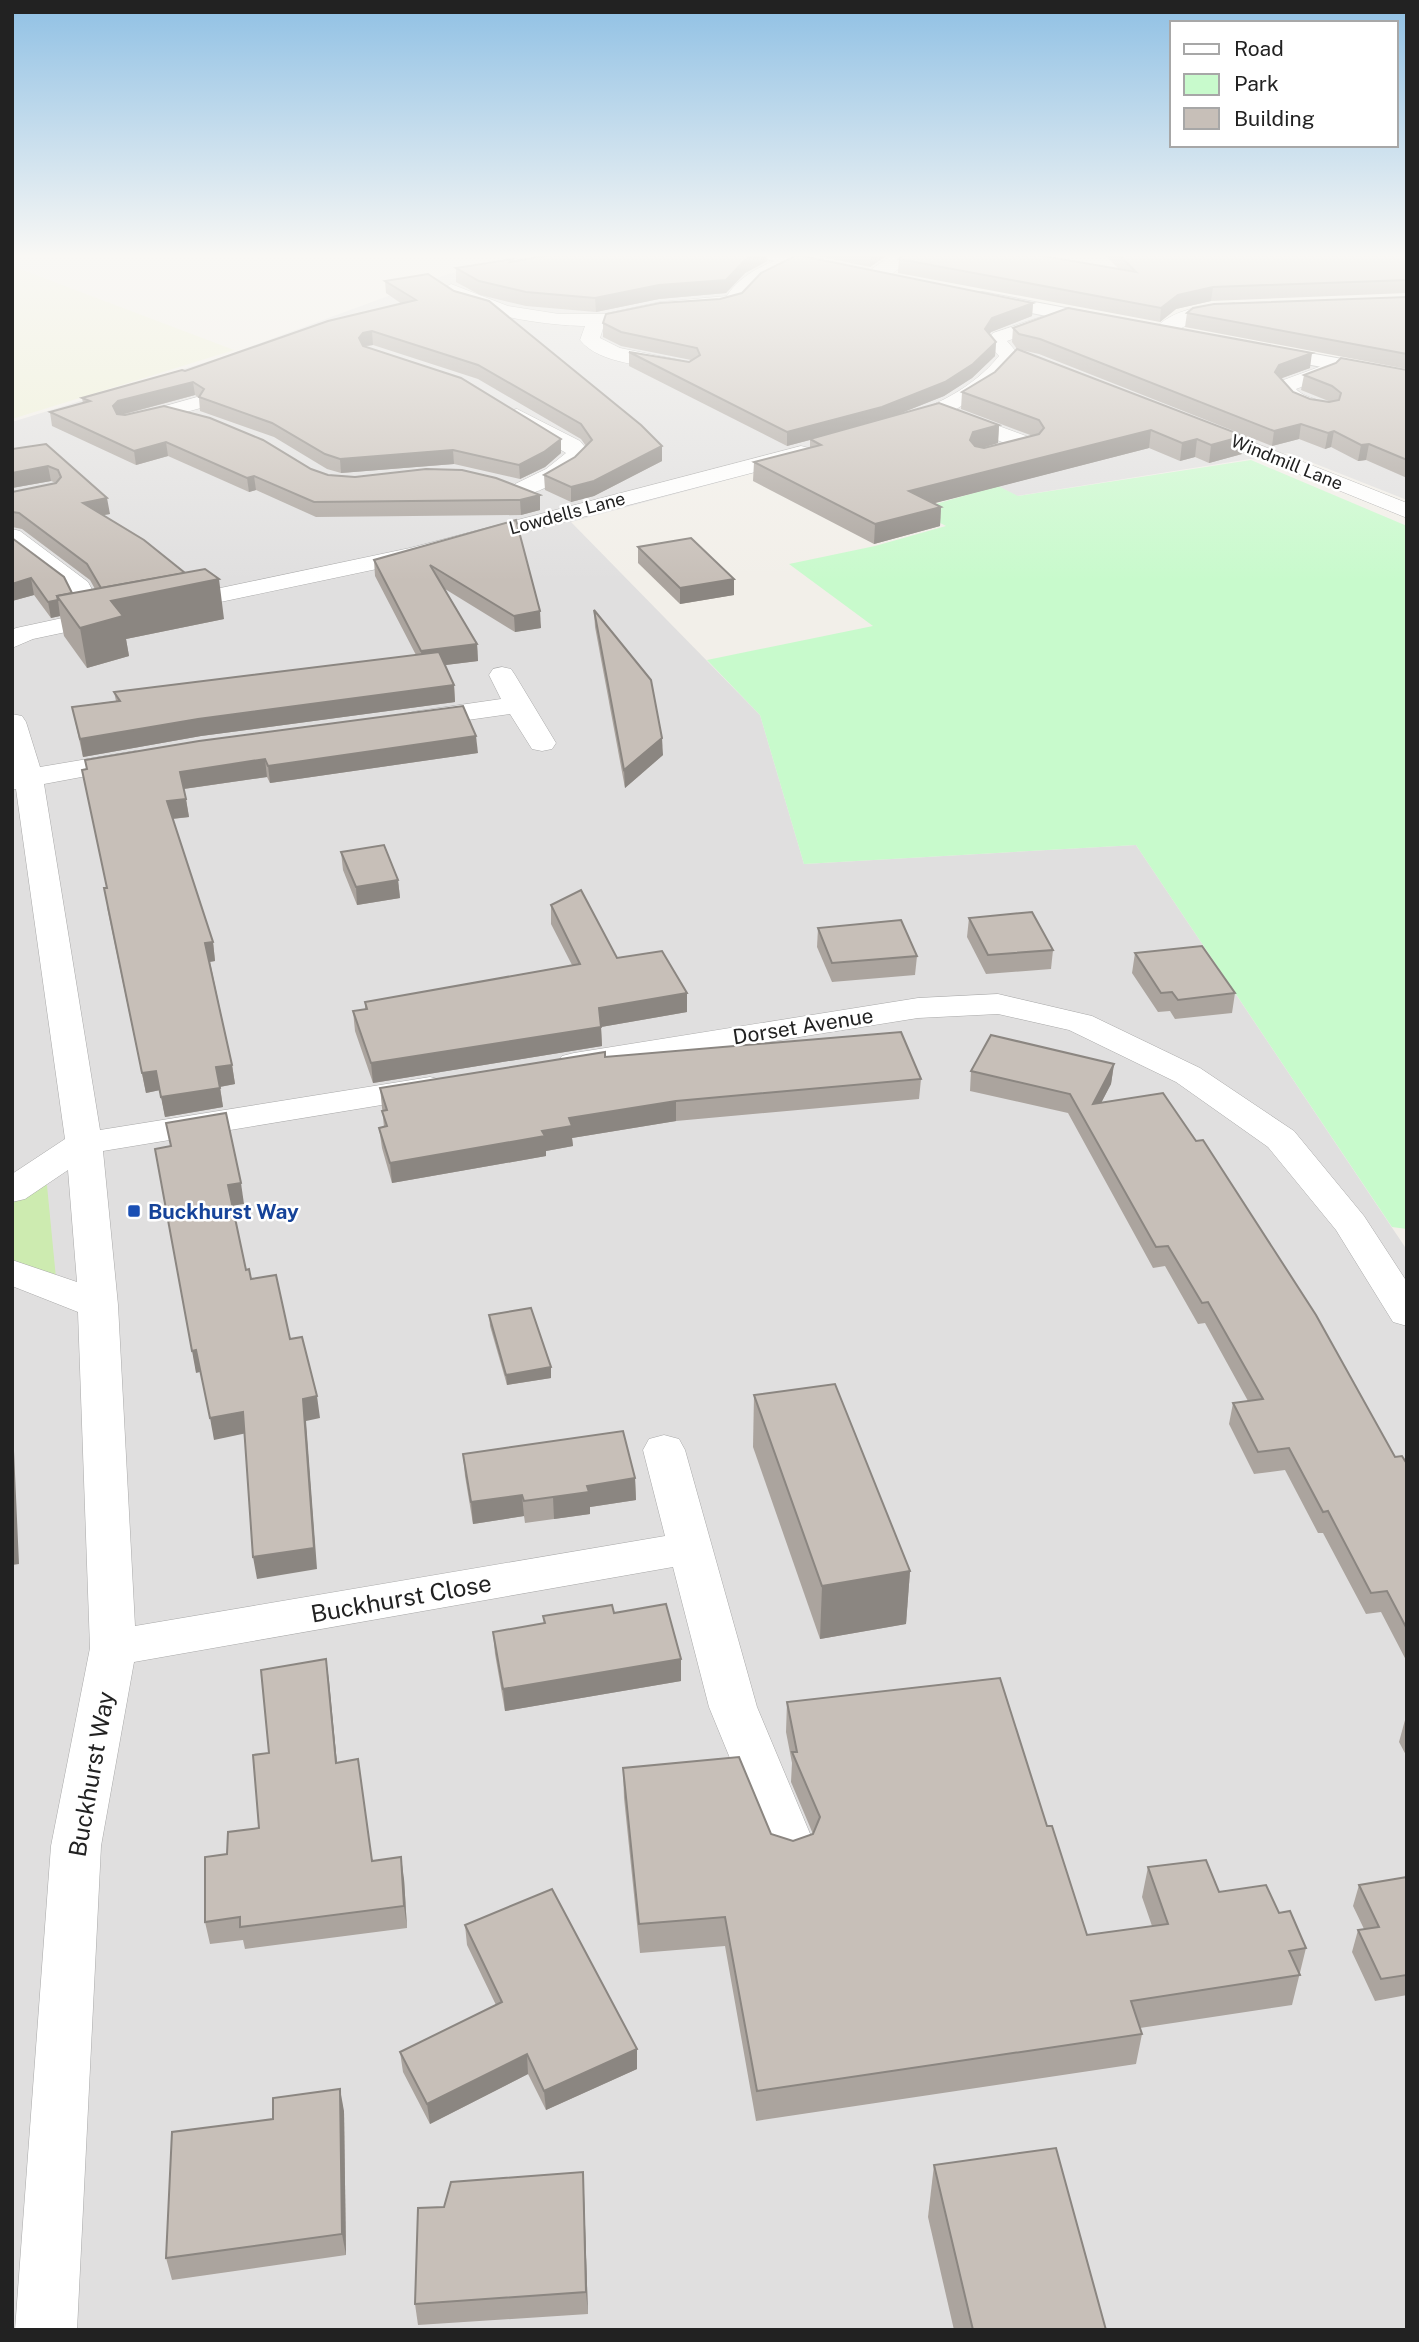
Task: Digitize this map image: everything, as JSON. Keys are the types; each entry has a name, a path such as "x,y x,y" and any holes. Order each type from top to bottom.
{"street":[{"path":"661,362 688,367"},
{"path":"888,428 940,411 965,398 1014,362"},
{"path":"1325,362 1407,377"},
{"path":"1326,410 1295,399 1286,392 1285,386 1326,371 1334,364"},
{"path":"498,402 572,446 579,453 554,474 523,489"},
{"path":"128,422 171,411 207,411"},
{"path":"940,411 1029,445 982,457"},
{"name":"Windmill Lane","path":"1182,421 1407,511"},
{"name":"Lowdells Lane","path":"153,608 218,597 421,551 823,447"},
{"path":"498,481 523,489 568,512"},
{"path":"12,536 79,587 95,618"},
{"path":"12,639 25,633 127,613"},
{"path":"502,676 542,743"},
{"path":"399,721 518,705"},
{"name":"Buckhurst Way","path":"12,722 84,1143 98,1305 113,1648 76,1846 46,2330"},
{"path":"21,779 157,756"},
{"name":"Dorset Avenue","path":"547,1068 918,1007 998,1004 1080,1023 1188,1075 1281,1139 1351,1224 1407,1314"},
{"path":"12,1191 84,1143 465,1081"},
{"path":"12,1272 98,1305"},
{"path":"664,1450 733,1707 791,1848"},
{"name":"Buckhurst Close","path":"113,1648 690,1548"}],"shaded area":[{"path":"205,362 1294,362 1407,383 1407,500 1288,453 1017,496 895,435 571,522 760,715 804,864 1136,845 1407,1250 1407,2330 12,2330 12,422"}],"green space":[{"path":"12,362 194,362 12,419"},
{"path":"1251,460 1407,526 1407,1229 1392,1227 1136,845 804,864 760,715 707,660 873,626 789,564 875,546 946,526 915,510 998,486 1018,496"},
{"path":"46,1175 56,1278 12,1263 12,1196"}],"building":[{"path":"210,362 413,362 461,378 561,439 544,452 519,465 453,450 340,459 325,454 272,423 199,397 204,389 193,382 118,401 113,406 117,414 125,415 164,406 210,418 263,440 311,469 328,475 355,477 426,469 462,470 496,478 540,495 520,500 314,502 254,476 247,478 166,442 134,451 50,412 90,401 82,398"},
{"path":"470,362 564,362 641,425 662,446 594,481 571,487 544,475 575,457 592,440 581,424"},
{"path":"649,362 975,362 945,382 882,407 787,432"},
{"path":"1004,362 1052,362 1244,436 1211,445 1197,439 1182,443 1151,430 909,491 941,507 875,524 754,462 821,445 810,439 939,403 999,425 973,432 970,440 975,446 984,448 1039,434 1044,428 1039,420 962,392 995,372"},
{"path":"1099,362 1286,362 1279,365 1275,372 1293,392 1310,399 1329,402 1339,400 1341,393 1332,386 1304,375 1337,362 1365,362 1407,370 1407,460 1369,444 1361,445 1334,431 1328,433 1301,424 1274,431"},
{"path":"46,444 107,498 83,503 144,540 185,573 101,588 87,564 19,513 12,512 12,492 56,483 61,477 58,470 48,466 12,473 12,449"},
{"path":"516,520 540,611 514,616 430,565 477,644 421,651 374,560"},
{"path":"12,538 64,577 72,593 57,596 58,600 48,602 31,578 12,584"},
{"path":"691,538 734,579 680,588 638,547"},
{"path":"205,569 219,579 111,601 123,616 80,628 57,596"},
{"path":"594,610 651,680 662,738 624,770"},
{"path":"439,652 454,685 198,719 80,739 72,707 120,701 114,692"},
{"path":"463,706 476,736 268,766 265,759 180,772 186,799 167,801 213,942 205,943 232,1065 216,1067 220,1088 161,1097 156,1071 142,1073 82,770 87,769 85,760 199,741"},
{"path":"384,845 398,880 356,887 341,852"},
{"path":"581,890 617,958 662,951 687,993 599,1008 601,1027 371,1063 353,1011 367,1009 365,1002 580,964 551,905"},
{"path":"1032,912 1053,950 988,955 969,918"},
{"path":"901,920 917,956 832,963 818,928"},
{"path":"1202,946 1235,993 1178,1000 1172,992 1161,993 1135,953"},
{"path":"901,1032 921,1079 676,1101 569,1118 572,1126 542,1131 545,1136 390,1163 379,1128 387,1126 382,1111 387,1110 380,1088 605,1052 605,1057"},
{"path":"991,1035 1114,1064 1093,1104 1163,1093 1196,1141 1203,1140 1316,1315 1395,1457 1402,1456 1407,1464 1407,1629 1387,1591 1371,1593 1328,1511 1323,1512 1289,1448 1258,1452 1233,1403 1263,1399 1208,1302 1202,1303 1168,1246 1156,1247 1070,1094 971,1071"},
{"path":"226,1113 241,1183 228,1185 246,1270 249,1269 251,1279 276,1275 290,1339 302,1337 317,1396 303,1399 314,1548 253,1557 243,1412 210,1418 196,1350 192,1351 155,1149 171,1146 166,1123"},
{"path":"531,1308 551,1367 506,1375 489,1315"},
{"path":"835,1384 910,1571 822,1586 754,1395"},
{"path":"623,1431 635,1478 587,1486 589,1492 524,1501 522,1495 471,1502 463,1454"},
{"path":"666,1604 681,1659 503,1689 493,1632 545,1623 543,1616 612,1605 614,1613"},
{"path":"326,1659 336,1763 358,1759 372,1861 401,1857 404,1906 240,1927 240,1917 205,1922 205,1857 227,1854 228,1832 259,1828 253,1755 269,1753 261,1670"},
{"path":"1000,1678 1047,1826 1052,1826 1087,1935 1168,1924 1148,1867 1206,1860 1219,1892 1266,1885 1279,1913 1290,1911 1306,1948 1289,1951 1300,1975 1131,2001 1142,2034 757,2091 725,1917 639,1924 623,1768 739,1757 771,1834 793,1841 813,1834 820,1817 792,1752 797,1752 787,1702"},
{"path":"1407,1877 1407,1975 1381,1979 1358,1930 1379,1927 1359,1885"},
{"path":"552,1889 637,2049 544,2091 527,2054 427,2104 400,2052 502,2002 465,1925"},
{"path":"340,2089 342,2234 166,2258 172,2132 273,2119 273,2098"},
{"path":"1056,2148 1106,2330 973,2330 934,2165"},
{"path":"583,2172 586,2292 415,2304 418,2208 444,2207 451,2182"}],"place":[{"name":"Buckhurst Way","path":"134,1211"}]}
